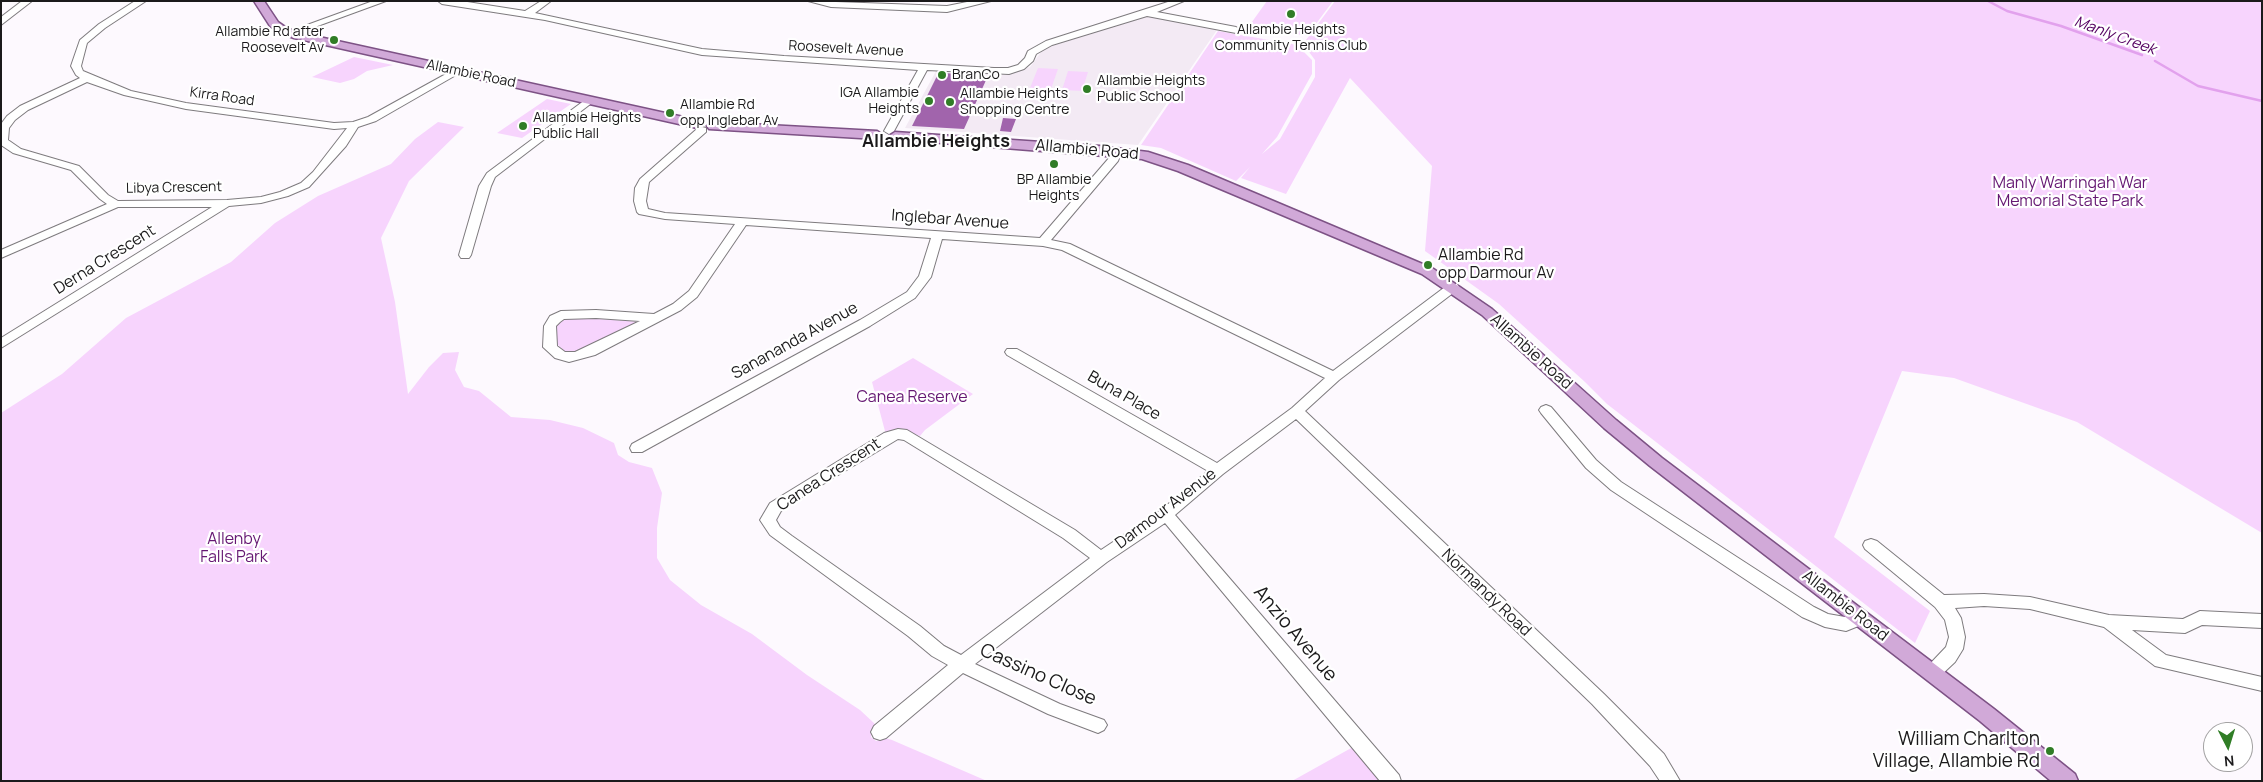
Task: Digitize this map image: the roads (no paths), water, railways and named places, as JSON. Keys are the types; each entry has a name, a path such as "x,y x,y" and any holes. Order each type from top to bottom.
{"main road":[{"name":"Allambie Road","path":"259,1 274,24 290,33 704,126 887,134 1117,151 1144,155 1183,168 1405,261 1453,288 1487,312 1628,440 2034,752 2067,781"}],"street":[{"path":"1,22 28,1"},
{"path":"87,78 79,73 76,66 83,42 102,26 142,1"},
{"path":"290,33 382,1"},
{"name":"Roosevelt Avenue","path":"442,1 527,14 702,52 784,60 1009,71 1021,67 1030,59 1031,53 1049,43 1146,13 1236,30"},
{"path":"527,14 547,1"},
{"path":"812,1 924,9 954,8 987,1"},
{"path":"1146,13 1180,1"},
{"path":"887,134 924,67"},
{"name":"Kirra Road","path":"87,78 128,94 186,106 334,126 354,125 372,119 458,71"},
{"name":"Libya Crescent","path":"87,78 24,108 11,118 4,128 3,141 17,151 75,168 104,197 116,204 226,203 261,200 284,194 305,185 331,159 354,125"},
{"path":"466,256 484,186 491,175 589,100"},
{"name":"Inglebar Avenue","path":"704,126 644,181 640,195 643,212 652,215 1043,242 1066,247 1334,376"},
{"path":"1043,242 1114,159 1117,151"},
{"name":"Derna Crescent","path":"1,344 226,203"},
{"path":"1,254 116,204"},
{"path":"657,318 596,314 561,315 555,318 550,326 550,347 560,355 569,358 578,356 657,318 677,307 694,294 743,221"},
{"name":"Sanananda Avenue","path":"637,448 865,323 911,295 925,277 937,236"},
{"name":"Darmour Avenue","path":"880,732 962,664 1101,558 1166,514 1218,470 1296,411 1334,376 1453,288"},
{"name":"Buna Place","path":"1012,352 1218,470"},
{"path":"1546,410 1592,464 1624,491 1808,612 1825,620 1846,624 1860,618"},
{"name":"Normandy Road","path":"1296,411 1598,699 1658,760 1670,781"},
{"name":"Canea Crescent","path":"962,664 938,651 914,631 781,535 768,520 775,507 889,436 907,435 1069,534 1101,558"},
{"name":"Anzio Avenue","path":"1166,514 1392,781"},
{"path":"1871,546 1941,602 1953,618 1957,637 1949,657 1932,673"},
{"path":"1941,602 1984,600 2030,603 2109,622 2185,626 2200,618 2262,621"},
{"path":"2109,622 2161,661 2262,684"},
{"name":"Cassino Close","path":"962,664 1054,709 1098,725"}],"waterway":[{"name":"Manly Creek","path":"1988,1 2007,11 2061,26 2142,55"},
{"name":"Manly Creek","path":"2155,61 2198,86 2262,101"}],"place":[{"name":"Allambie Heights Community Tennis Club","path":"1291,14"},
{"name":"Allambie Rd after Roosevelt Av","path":"334,40"},
{"name":"BranCo","path":"942,75"},
{"name":"Allambie Heights Public School","path":"1087,89"},
{"name":"IGA Allambie Heights","path":"929,101"},
{"name":"Allambie Heights Shopping Centre","path":"950,102"},
{"name":"Allambie Rd opp Inglebar Av","path":"670,113"},
{"name":"Allambie Heights Public Hall","path":"523,126"},
{"name":"BP Allambie Heights","path":"1054,164"},
{"name":"Allambie Rd opp Darmour Av","path":"1428,265"},
{"name":"William Charlton Village, Allambie Rd","path":"2050,751"}],"district":[{"name":"Allambie Heights","path":"936,142"}],"park label":[{"name":"Manly Warringah War Memorial State Park","path":"2070,193"},
{"name":"Canea Reserve","path":"912,398"},
{"name":"Allenby Falls Park","path":"234,549"}]}
